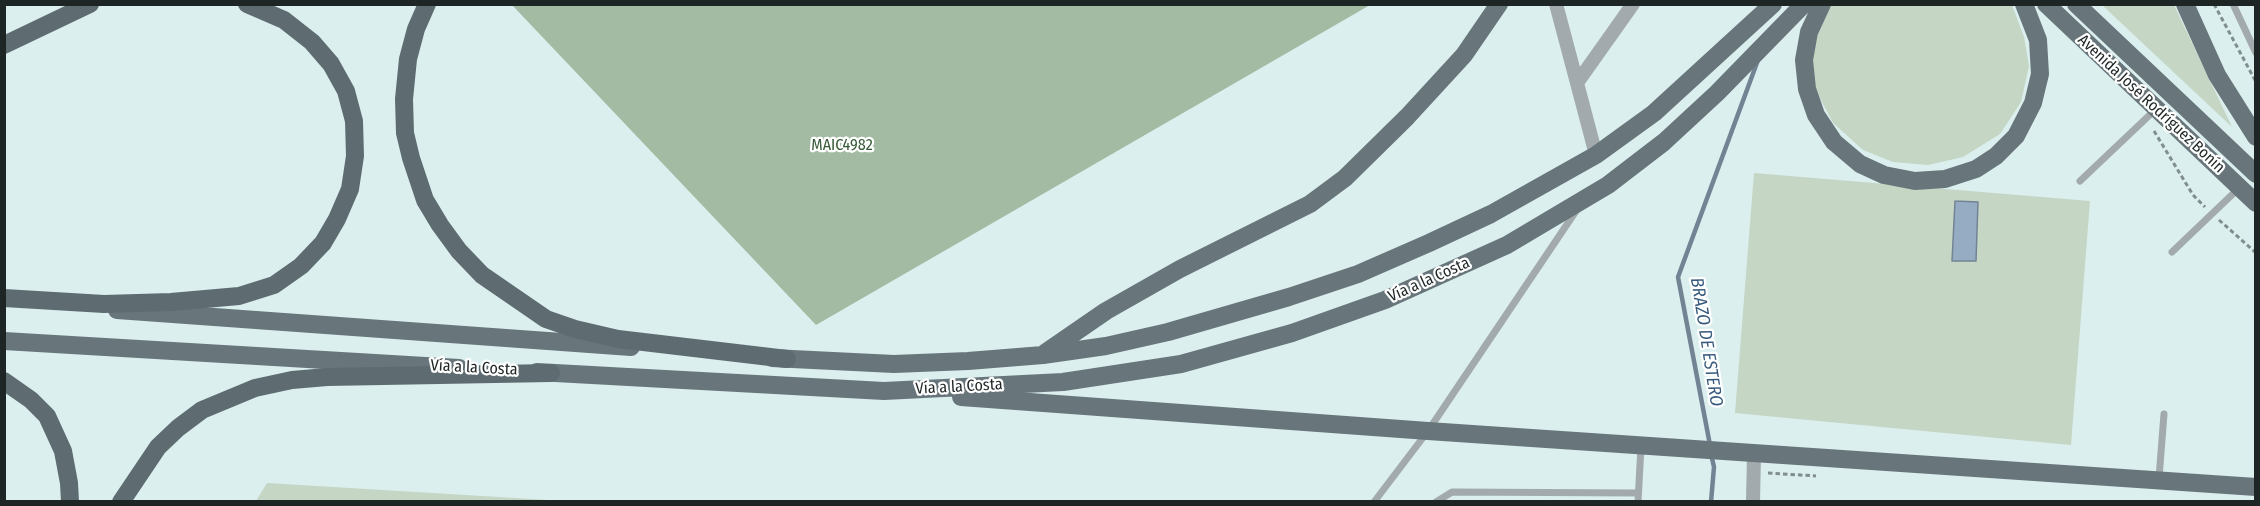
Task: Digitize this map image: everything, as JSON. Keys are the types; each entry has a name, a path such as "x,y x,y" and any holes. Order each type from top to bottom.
{"highway":[{"path":"4,300 104,304 171,302 239,296 274,285 301,266 323,243 337,219 350,189 352,178 355,156 354,121 346,91 331,64 312,42 284,20 248,4"},
{"path":"427,4 416,29 408,59 404,99 405,133 425,200 459,251 482,275 515,300 546,319 575,329 618,339 787,359"},
{"path":"4,45 90,5"},
{"path":"121,501 158,447 178,428 202,411 255,388 292,380 327,377 551,373"},
{"path":"4,381 31,399 47,416 63,451 70,501"}],"main road":[{"path":"1043,355 1106,311 1180,269 1310,204 1345,178 1407,117 1464,55 1499,4"},
{"name":"Vía a la Costa","path":"4,300 787,359 894,364 1043,355 1106,346 1168,332 1289,297 1358,274 1491,214 1596,155 1654,113 1773,4"},
{"name":"Vía a la Costa","path":"4,340 885,391 1063,382 1192,361 1292,333 1385,300 1508,245 1608,185 1664,142 1717,93 1804,4"},
{"path":"1822,4 1809,32 1804,60 1807,89 1816,115 1834,142 1860,164 1884,175 1915,181 1945,179 1976,169 1996,156 2016,135 2033,103 2040,74 2038,40 2024,4"},
{"name":"Avenida José Rodríguez Bonín","path":"2046,4 2256,203"},
{"name":"Avenida José Rodríguez Bonín","path":"2076,4 2256,174"},
{"path":"2186,4 2217,75 2256,137"},
{"path":"885,391 1754,454 2256,487"}],"street":[{"path":"1556,4 1596,155"},
{"path":"1577,82 1633,4"},
{"path":"1753,501 1754,454"}],"lane":[{"path":"2233,4 2256,53"},
{"path":"2080,181 2156,109"},
{"path":"2172,252 2239,188"},
{"path":"1374,501 1428,431 1584,200"},
{"path":"2159,481 2164,414"},
{"path":"1638,501 1641,446"},
{"path":"1436,501 1452,492 1638,493"}],"path":[{"path":"2214,4 2256,82"}],"green space":[{"name":"MAIC4982","path":"512,5 1370,5 816,325"},
{"path":"1830,5 2012,5 2024,37 2029,66 2021,102 2000,134 1963,157 1928,165 1893,162 1863,150 1833,123 1814,87 1812,47"},
{"path":"2102,5 2174,5 2232,127"},
{"path":"1754,173 2090,201 2071,445 1735,413"},
{"path":"267,483 565,501 256,501"}],"water":[{"path":"1955,201 1978,202 1976,261 1952,261"}],"waterway":[{"name":"BRAZO DE ESTERO","path":"1710,445 1678,277 1758,60"},
{"name":"BRAZO DE ESTERO","path":"1711,454 1714,467 1711,502"}]}
